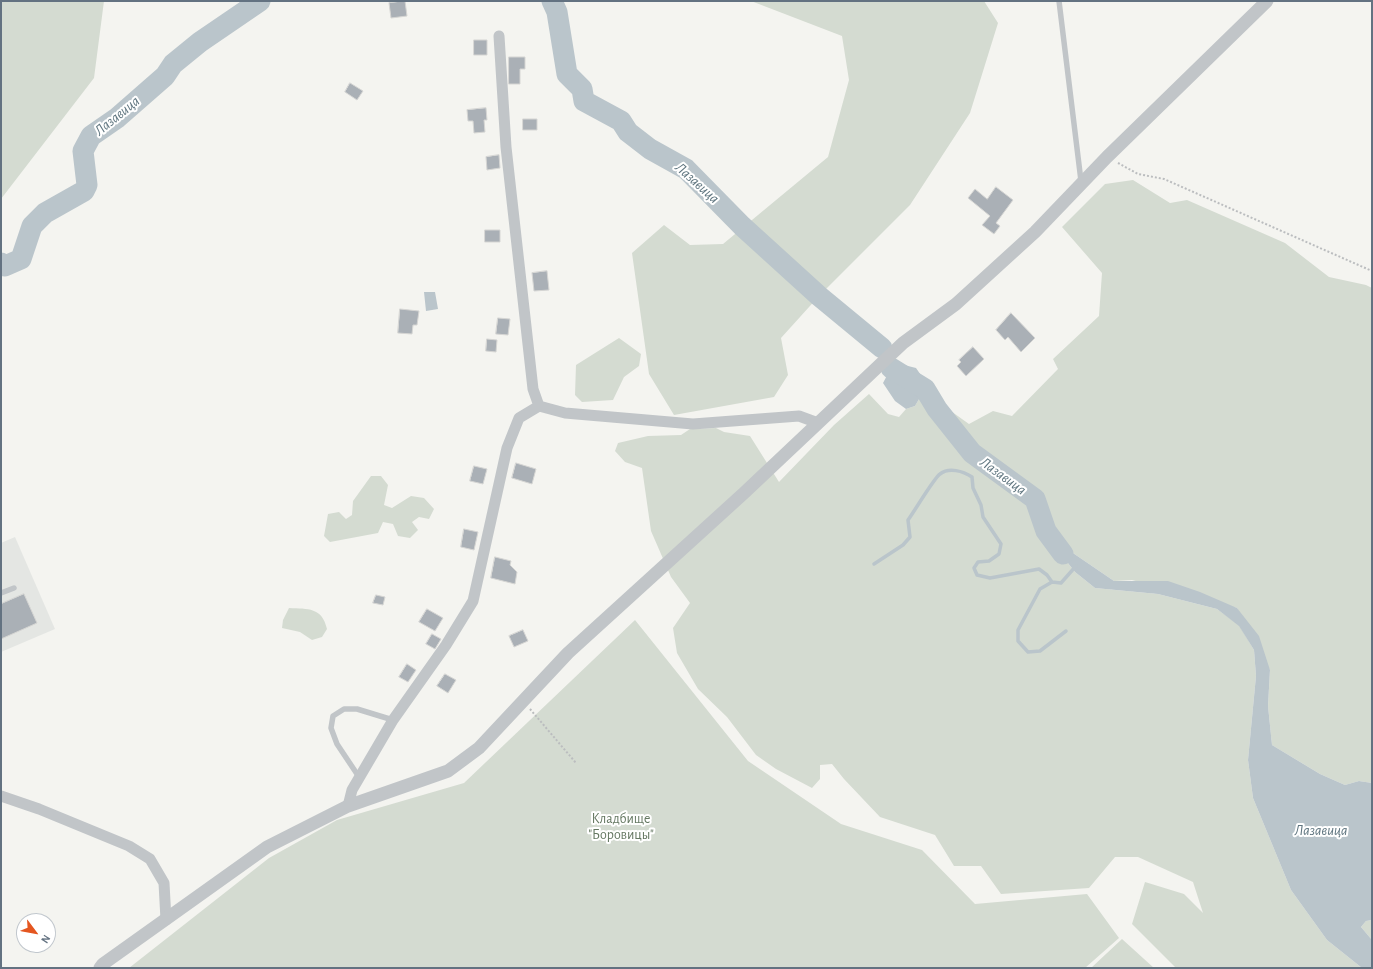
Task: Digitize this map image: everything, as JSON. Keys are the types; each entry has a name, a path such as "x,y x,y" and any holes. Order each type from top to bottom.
{"street":[{"path":"100,968 103,964 267,847 348,806 448,771 479,748 568,653 903,343 956,304 1030,237 1107,157 1266,1"},
{"path":"499,36 506,147 533,389 538,406"},
{"path":"348,806 352,790 393,720 446,645 473,601 507,448 519,418 538,406 565,413 693,424 799,416 818,423"},
{"path":"1,796 39,809 129,846 150,860 164,883 166,920"}],"lane":[{"path":"1059,1 1081,184"},
{"path":"1,593 14,588"},
{"path":"359,777 337,744 331,728 333,716 344,710 357,709 393,720"}],"path":[{"path":"1107,157 1138,174 1164,179 1372,271"},
{"path":"523,701 576,763"}],"shaded area":[{"path":"15,537 55,629 1,652 1,543"}],"green space":[{"path":"1,1 104,1 94,78 1,199"},
{"path":"751,1 984,1 998,23 970,113 910,205 819,296 781,338 788,375 774,397 674,415 649,374 632,253 664,225 690,245 723,244 828,157 849,80 842,36"},
{"path":"1133,180 1170,203 1187,200 1285,243 1329,277 1366,285 1372,288 1372,783 1359,781 1345,785 1320,774 1272,745 1268,706 1270,670 1237,608 1132,580 1114,581 1070,551 1055,529 1056,548 1075,572 1095,588 1158,594 1217,609 1239,625 1254,650 1256,676 1248,760 1253,798 1291,890 1327,940 1362,968 1176,968 1132,924 1145,882 1184,894 1203,913 1193,882 1138,857 1115,857 1089,888 1001,894 981,866 954,866 935,835 880,817 832,764 820,765 820,779 812,788 776,769 756,755 727,717 698,689 677,653 673,628 690,603 671,577 651,531 642,468 625,462 615,451 618,443 648,436 681,435 690,429 716,428 724,432 750,436 779,482 834,425 869,394 888,414 899,417 906,409 915,406 925,389 925,381 948,409 969,424 993,411 1012,416 1058,369 1053,359 1099,316 1102,273 1062,227 1105,184"},
{"path":"619,338 641,354 639,366 624,377 613,400 582,402 575,395 576,365"},
{"path":"371,476 381,476 388,485 384,505 392,508 411,496 424,498 434,509 429,519 419,517 412,522 418,530 410,538 398,536 393,524 383,522 378,533 330,542 324,536 328,514 339,512 346,519 352,515 353,501"},
{"path":"289,608 308,609 318,613 325,622 327,629 322,637 312,640 300,632 282,628 283,620"},
{"name":"Кладбище \"Боровицы\"","path":"635,620 748,761 841,824 922,850 975,904 1087,894 1119,938 1085,968 129,968 269,858 337,820 464,783"},
{"path":"1372,920 1372,940 1361,927 1366,921"},
{"path":"1122,939 1154,968 1091,968"}],"water":[{"path":"424,292 435,292 438,309 426,311"},
{"path":"900,364 916,368 925,381 925,389 915,406 906,409 895,401 883,383 891,368"},
{"name":"Лазавица","path":"1055,529 1070,551 1114,581 1168,581 1200,592 1237,608 1259,636 1270,670 1268,706 1272,745 1320,774 1345,785 1359,781 1372,783 1372,920 1366,921 1361,927 1372,940 1372,968 1362,968 1327,940 1291,890 1253,798 1248,760 1256,676 1254,650 1239,626 1217,609 1158,594 1095,588 1075,572 1056,548 1046,531"}],"building":[{"path":"405,1 407,16 391,18 389,3"},
{"path":"474,40 487,40 487,55 474,55"},
{"path":"509,57 525,57 525,69 520,69 520,84 509,84"},
{"path":"350,83 363,91 357,100 345,92"},
{"path":"486,108 487,120 484,120 485,132 474,133 473,121 468,121 467,110"},
{"path":"523,119 537,119 537,130 523,130"},
{"path":"499,155 500,168 487,170 486,157"},
{"path":"996,187 1013,200 996,223 1000,226 994,234 982,225 990,216 968,198 975,189 987,199"},
{"path":"485,230 500,230 500,242 485,242"},
{"path":"547,271 549,290 534,291 532,273"},
{"path":"400,309 419,311 417,325 413,325 412,334 398,333"},
{"path":"1011,313 1035,338 1021,352 1008,337 1005,340 996,330"},
{"path":"498,318 510,319 508,335 496,334"},
{"path":"487,339 497,340 496,352 486,351"},
{"path":"973,347 984,359 966,376 957,366 961,362 959,360"},
{"path":"516,463 536,469 532,484 512,478"},
{"path":"474,466 487,469 483,484 470,481"},
{"path":"464,529 478,532 474,550 461,547"},
{"path":"495,557 511,561 510,565 517,572 515,584 491,578"},
{"path":"24,594 37,623 1,639 1,604"},
{"path":"376,595 385,597 383,605 373,603"},
{"path":"427,609 443,618 435,631 419,622"},
{"path":"523,630 528,641 514,647 509,636"},
{"path":"432,634 441,639 435,649 426,644"},
{"path":"407,664 416,670 408,682 399,677"},
{"path":"445,674 456,680 448,693 437,686"}],"waterway":[{"name":"Лазавица","path":"1,263 5,266 21,259 32,226 45,213 84,191 87,185 83,151 91,136 117,118 165,76 173,64 200,42 260,1"},
{"name":"Лазавица","path":"552,1 557,12 567,74 582,89 584,101 621,121 628,132 650,149 686,169 742,226 819,296 882,348"},
{"name":"Лазавица","path":"891,368 925,389 937,409 972,453 1035,499 1046,531 1063,554"},
{"path":"874,564 903,545 910,537 908,520 937,477 944,472 952,470 972,477 973,488 981,505 983,517 1001,544 999,554 989,561 978,562 974,568 977,575 990,578 1039,569 1047,575 1052,582 1061,583 1076,566"},
{"path":"1052,582 1040,589 1018,630 1018,641 1028,652 1040,651 1066,631"}]}
